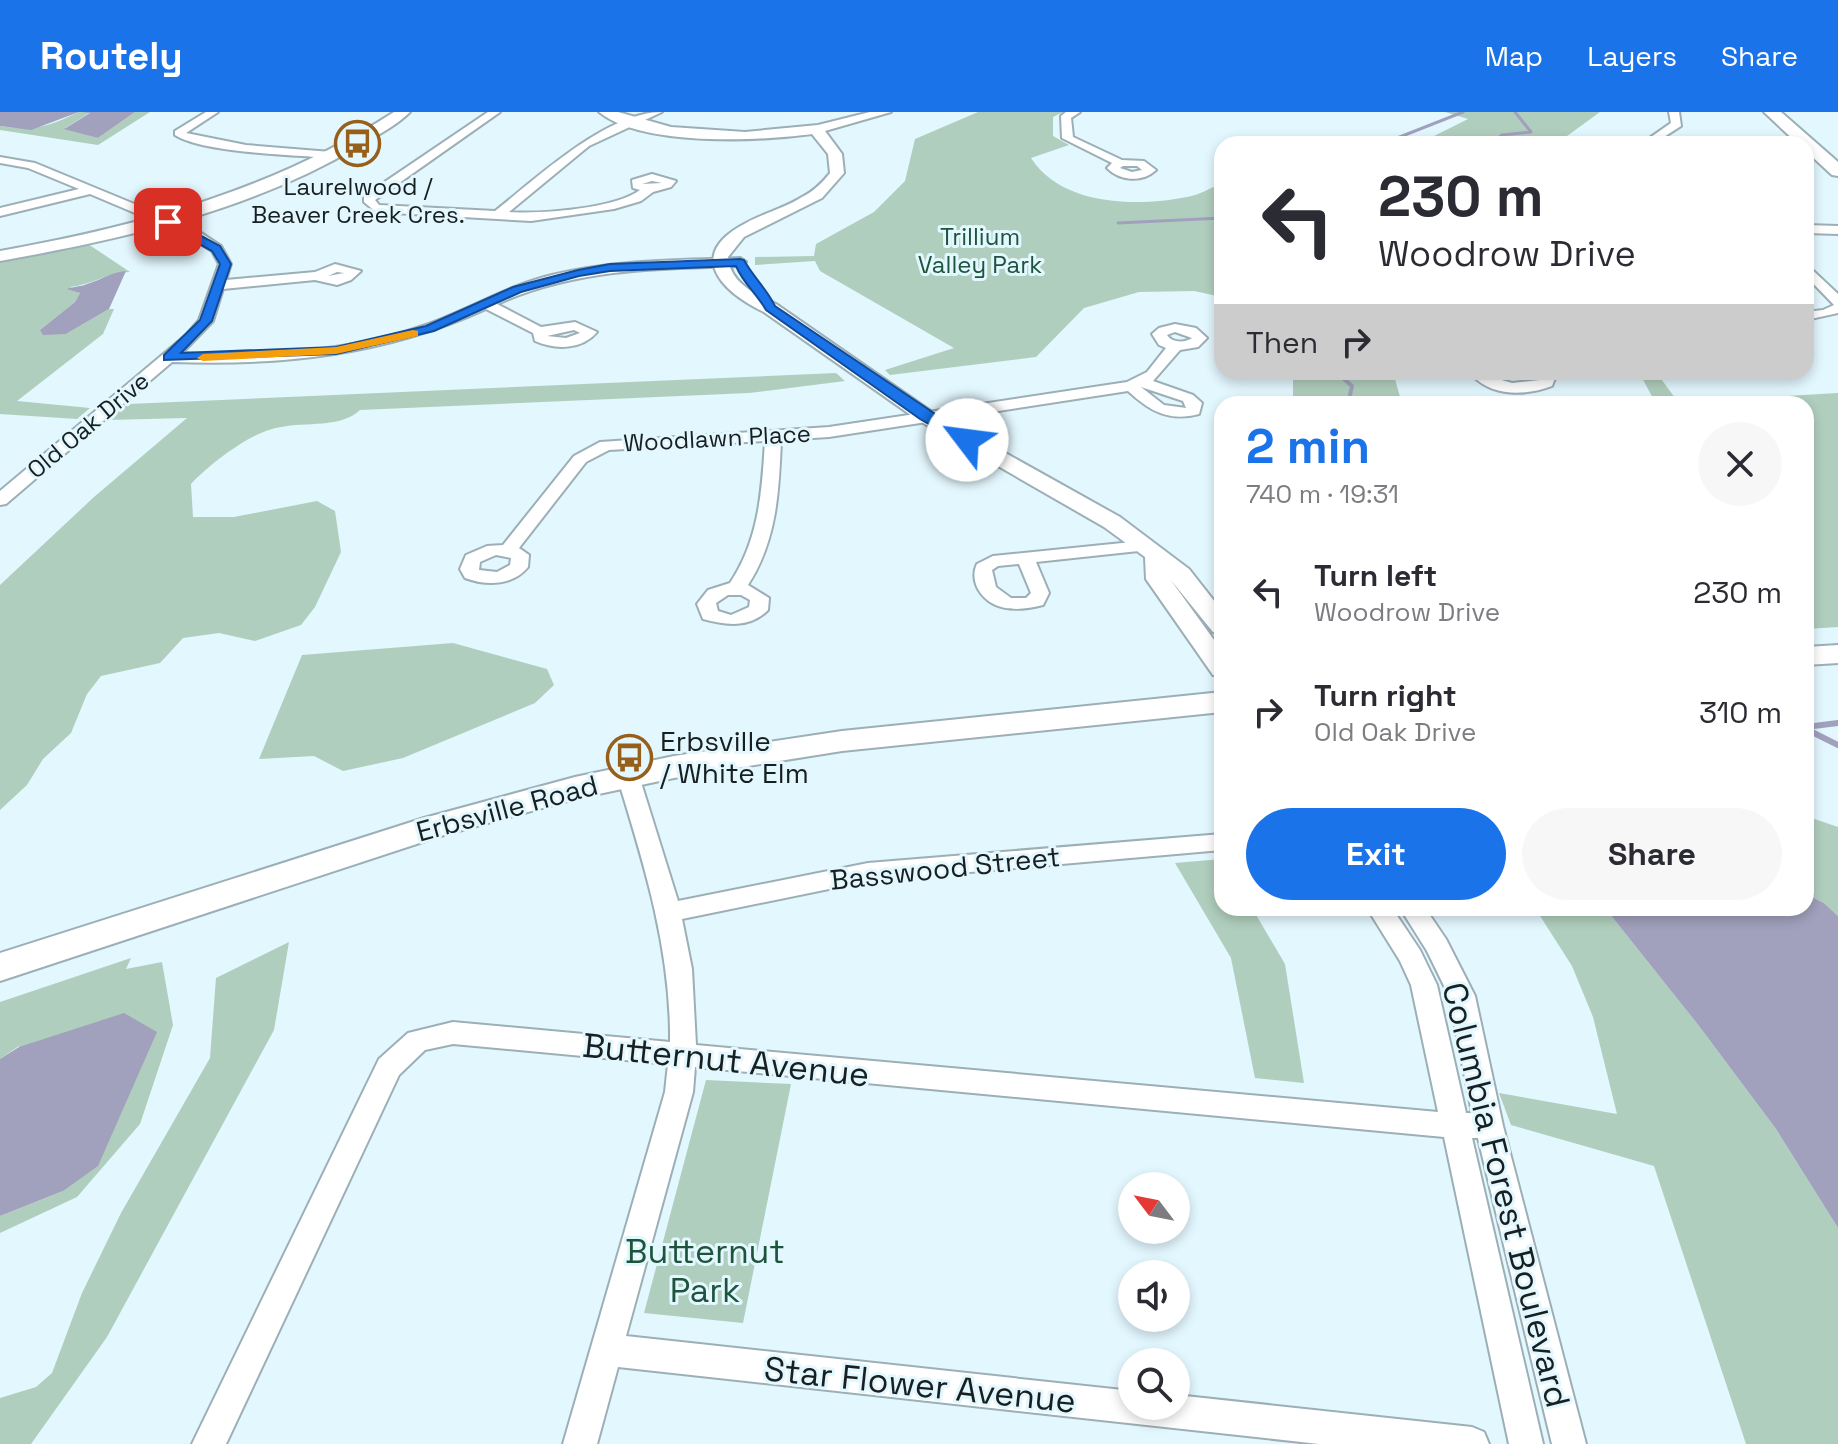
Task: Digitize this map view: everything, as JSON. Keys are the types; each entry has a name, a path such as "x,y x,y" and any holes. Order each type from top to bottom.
{"main road":[{"path":"1757,112 1782,136"},
{"path":"1772,112 1799,136"},
{"path":"1814,150 1838,171"},
{"path":"1814,165 1838,187"},
{"path":"1814,656 1838,654"},
{"name":"Erbsville Road","path":"0,967 436,826 628,776 842,741 1214,703"}],"street":[{"path":"213,112 179,133 187,138 246,148 325,154 388,112"},
{"path":"394,112 403,112"},
{"path":"0,256 158,218 252,191 403,112"},
{"path":"495,112 368,199 376,208 531,217 614,205 637,198 649,189"},
{"path":"606,112 631,123 704,134 816,130 884,112"},
{"path":"497,216 585,144 657,112"},
{"path":"1075,112 1066,116 1066,136 1120,163"},
{"path":"1658,136 1677,124 1674,112"},
{"path":"816,130 829,141 836,154 837,173 819,194 739,233 726,246 721,263 729,284 744,297 770,308 925,416 1112,522 1181,574 1214,617"},
{"name":"Old Oak Drive","path":"0,160 31,165 158,218 217,249 225,264 206,321 191,338 0,500"},
{"path":"0,212 92,190"},
{"path":"0,250 158,218"},
{"path":"762,223 747,243 740,262 746,277 765,297 770,308"},
{"path":"1814,229 1838,230"},
{"path":"169,357 336,351 408,335 517,290 578,273 610,268 740,262"},
{"path":"220,285 318,276"},
{"path":"1814,277 1838,305 1826,314 1814,315"},
{"path":"486,303 523,325 540,331"},
{"name":"Woodlawn Place","path":"508,550 580,459 592,451 615,444 773,438 1137,384 1152,375 1175,346"},
{"path":"1484,380 1519,388 1547,383 1548,380"},
{"path":"736,588 747,574 766,522 773,475 773,438"},
{"path":"0,475 26,477"},
{"path":"1026,560 1149,552"},
{"path":"1149,552 1158,579 1214,658"},
{"path":"580,1444 679,1092 684,1057 686,1023 671,912 628,776"},
{"name":"Basswood Street","path":"671,912 868,872 1214,843"},
{"name":"Columbia Forest Boulevard","path":"1384,916 1411,957 1424,985 1526,1444"},
{"name":"Columbia Forest Boulevard","path":"1417,916 1437,946 1462,996 1489,1126 1569,1444"},
{"name":"Butternut Avenue","path":"209,1444 389,1067 417,1041 453,1033 1458,1127 1489,1126"},
{"name":"Star Flower Avenue","path":"607,1350 1472,1444"}],"green space":[{"path":"79,112 91,112 65,128 98,138 135,112 150,112 98,145 0,130 0,126 41,126"},
{"name":"Trillium Valley Park","path":"978,112 1063,112 1053,117 1053,136 1069,145 1031,158 1061,186 1081,194 1123,202 1191,196 1214,187 1214,295 1194,291 1139,292 1084,308 1036,357 890,375 885,370 954,348 820,271 815,261 755,265 755,257 814,256 816,244 874,212 905,181 915,139"},
{"path":"1445,112 1600,112 1567,136 1434,136 1468,119"},
{"path":"88,244 130,272 70,287 80,293 75,302 40,330 66,334 114,309 103,334 17,401 90,408 77,419 0,414 0,262"},
{"path":"836,373 845,381 749,393 360,410 343,420 281,427 245,441 191,484 193,517 234,517 317,501 335,511 341,552 315,607 301,625 255,641 219,633 183,638 160,663 101,676 87,694 71,733 43,759 27,785 0,810 0,585 94,497 187,418 107,420 128,404"},
{"path":"1293,380 1395,380 1400,396 1293,396"},
{"path":"1643,380 1662,380 1674,396 1652,396"},
{"path":"1838,393 1838,627 1814,628 1814,396 1785,396"},
{"path":"453,643 547,669 554,685 535,703 403,758 343,771 314,756 259,759 302,655"},
{"path":"1814,819 1838,827 1838,916 1814,898"},
{"path":"1214,860 1214,916 1257,916 1285,964 1304,1083 1255,1078 1231,958 1175,863"},
{"path":"1540,916 1611,916 1776,1129 1838,1228 1838,1444 1746,1444 1654,1166 1511,1125 1499,1093 1617,1114 1593,1017 1572,966"},
{"path":"289,942 274,1030 107,1337 31,1444 0,1444 0,1398 36,1387 52,1373 82,1293 121,1213 210,1058 216,978"},
{"path":"131,958 126,969 162,962 173,1025 140,1124 77,1197 0,1233 0,1216 63,1191 19,1046 0,1059 0,1002"},
{"name":"Butternut Park","path":"706,1080 791,1084 743,1323 644,1313"}],"water":[{"path":"0,112 79,112 31,130 0,126"},
{"path":"82,112 135,112 98,138 64,129 90,113"},
{"path":"126,271 109,309 66,334 43,335 40,330 75,302 80,293 67,289"},
{"path":"1814,898 1838,916 1838,1228 1776,1129 1611,916 1814,916"},
{"path":"124,1013 157,1032 98,1166 63,1191 0,1216 0,1059 19,1047"}],"waterway":[{"path":"1402,136 1463,112"},
{"path":"1501,136 1531,132 1515,112"},
{"path":"1118,223 1214,218"},
{"path":"1345,380 1352,386 1350,396"},
{"path":"1814,726 1838,723"},
{"path":"1814,733 1838,745"}],"slow traffic":[{"path":"203,358 336,351 413,333"}],"place":[{"name":"Laurelwood / Beaver Creek Cres.","path":"358,144"},
{"name":"Erbsville / White Elm","path":"629,757"}],"route":[{"path":"168,222 217,249 225,264 206,321 169,357 336,351 430,328 550,279 610,268 740,262 746,277 765,297 770,308 925,416 967,440"}]}
